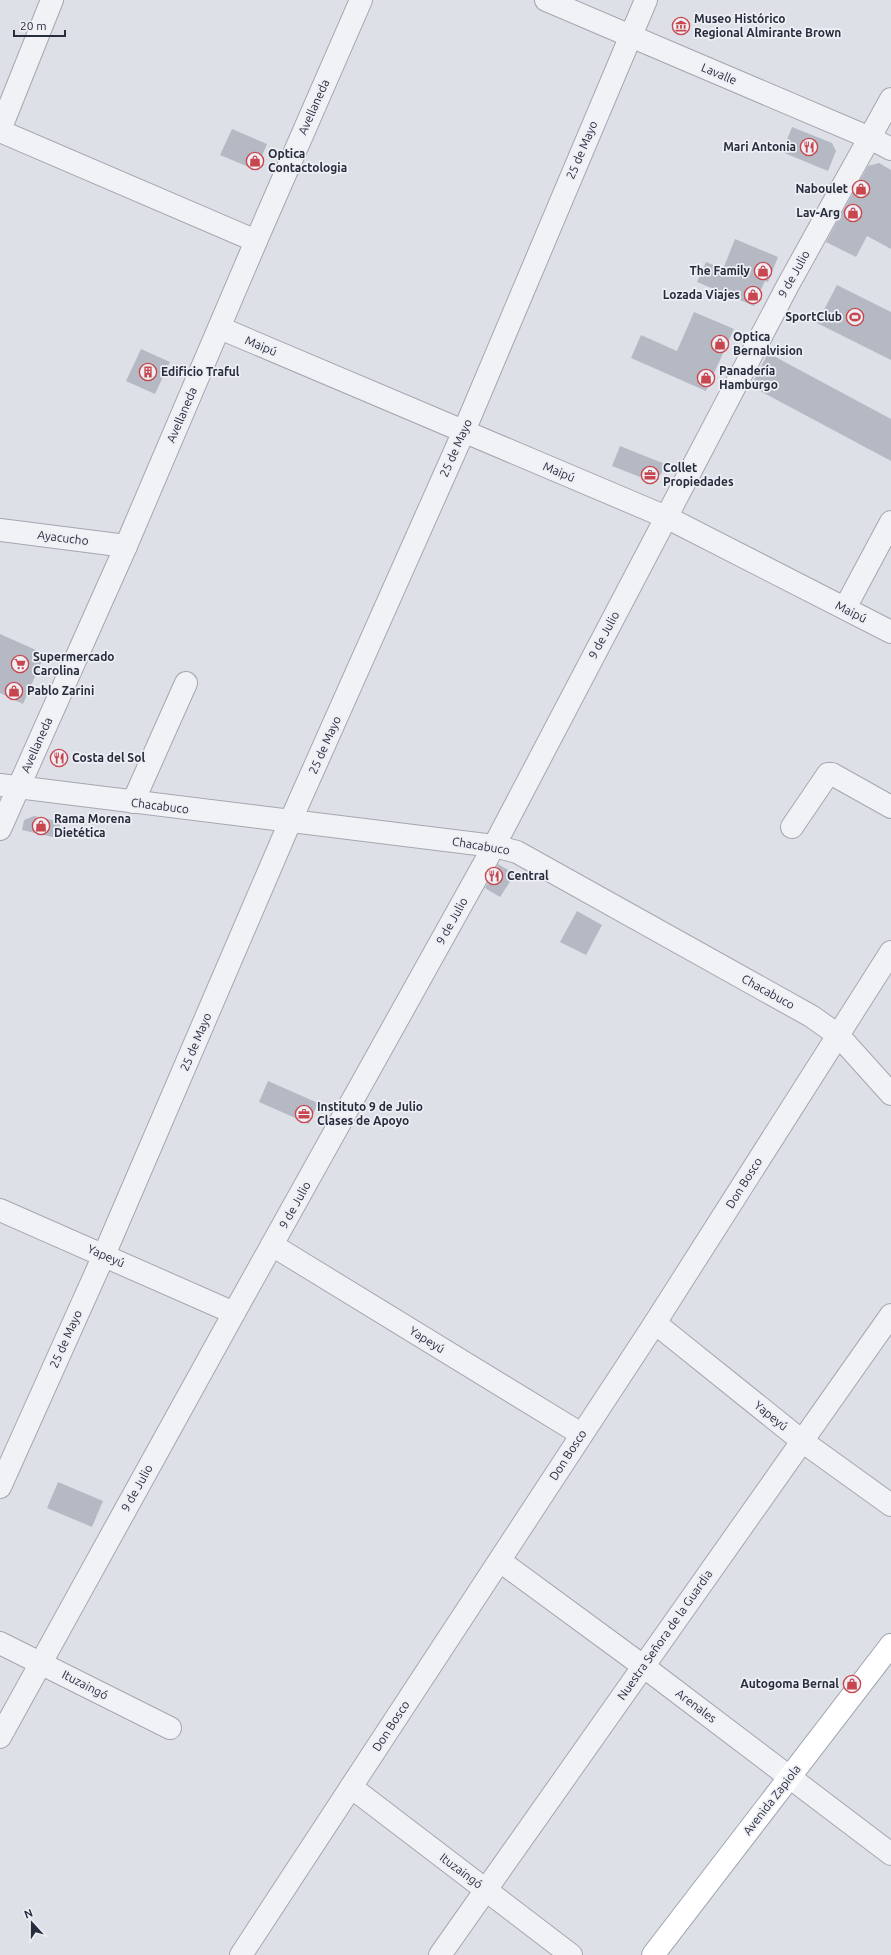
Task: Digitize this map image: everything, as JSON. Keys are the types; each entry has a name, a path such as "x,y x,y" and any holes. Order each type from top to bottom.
{"main road":[{"name":"Avenida Zapiola","path":"653,1955 891,1645"}],"street":[{"path":"52,0 0,130 256,241"},
{"name":"Avellaneda","path":"0,829 9,787 126,546 361,0"},
{"name":"Lavalle","path":"546,0 870,138 891,149"},
{"name":"25 de Mayo","path":"0,1488 104,1255 290,822 464,431 646,0"},
{"name":"9 de Julio","path":"0,1737 40,1662 494,846 788,285 891,99"},
{"name":"Maipú","path":"220,328 666,517 891,632"},
{"path":"845,608 891,522"},
{"name":"Ayacucho","path":"0,530 126,546"},
{"path":"133,802 186,683"},
{"path":"792,827 828,774 832,774 891,807"},
{"name":"Chacabuco","path":"9,787 494,846 517,852 811,1016 838,1035 852,1048 891,1094"},
{"name":"Don Bosco","path":"241,1955 655,1323 891,952"},
{"name":"Yapeyú","path":"0,1210 234,1313"},
{"name":"Yapeyú","path":"272,1245 581,1434"},
{"name":"Nuestra Señora de la Guardia","path":"440,1955 891,1315"},
{"name":"Yapeyú","path":"655,1323 802,1441 891,1505"},
{"name":"Arenales","path":"500,1561 644,1666 891,1854"},
{"name":"Ituzaingó","path":"0,1643 170,1728"},
{"name":"Ituzaingó","path":"351,1787 571,1955"}],"building":[{"name":"Mari Antonia","path":"792,127 832,143 836,151 828,171 782,152"},
{"path":"232,129 267,144 256,170 220,155"},
{"path":"879,163 891,170 891,249 867,236 856,257 826,242 868,166"},
{"path":"735,239 778,257 768,282 765,281 754,306 697,282 706,262 723,269"},
{"name":"SportClub","path":"837,285 891,312 891,360 817,323"},
{"path":"694,312 734,329 706,391 631,358 641,335 677,351"},
{"name":"Edificio Traful","path":"141,349 170,362 155,394 126,381"},
{"path":"768,353 891,419 891,461 751,386"},
{"path":"620,446 665,464 661,474 650,481 612,466"},
{"name":"Supermercado Carolina","path":"0,634 45,654 23,704 0,693"},
{"name":"Rama Morena Dietética","path":"34,816 61,822 57,838 22,830 24,820"},
{"path":"498,864 515,874 500,897 485,888"},
{"path":"577,911 602,925 586,955 560,942"},
{"path":"268,1081 318,1103 309,1124 259,1102"},
{"path":"58,1482 103,1501 92,1527 47,1508"}],"place":[{"name":"Museo Histórico Regional Almirante Brown","path":"681,26"},
{"name":"Mari Antonia","path":"809,147"},
{"name":"Optica Contactologia","path":"255,161"},
{"name":"Naboulet","path":"861,189"},
{"name":"Lav-Arg","path":"853,213"},
{"name":"The Family","path":"763,271"},
{"name":"Lozada Viajes","path":"753,295"},
{"name":"SportClub","path":"855,317"},
{"name":"Optica Bernalvision","path":"720,344"},
{"name":"Edificio Traful","path":"148,372"},
{"name":"Panadería Hamburgo","path":"706,378"},
{"name":"Collet Propiedades","path":"650,475"},
{"name":"Supermercado Carolina","path":"20,664"},
{"name":"Pablo Zarini","path":"14,691"},
{"name":"Costa del Sol","path":"59,758"},
{"name":"Rama Morena Dietética","path":"41,826"},
{"name":"Central","path":"494,876"},
{"name":"Instituto 9 de Julio Clases de Apoyo","path":"304,1114"},
{"name":"Autogoma Bernal","path":"852,1684"}]}
